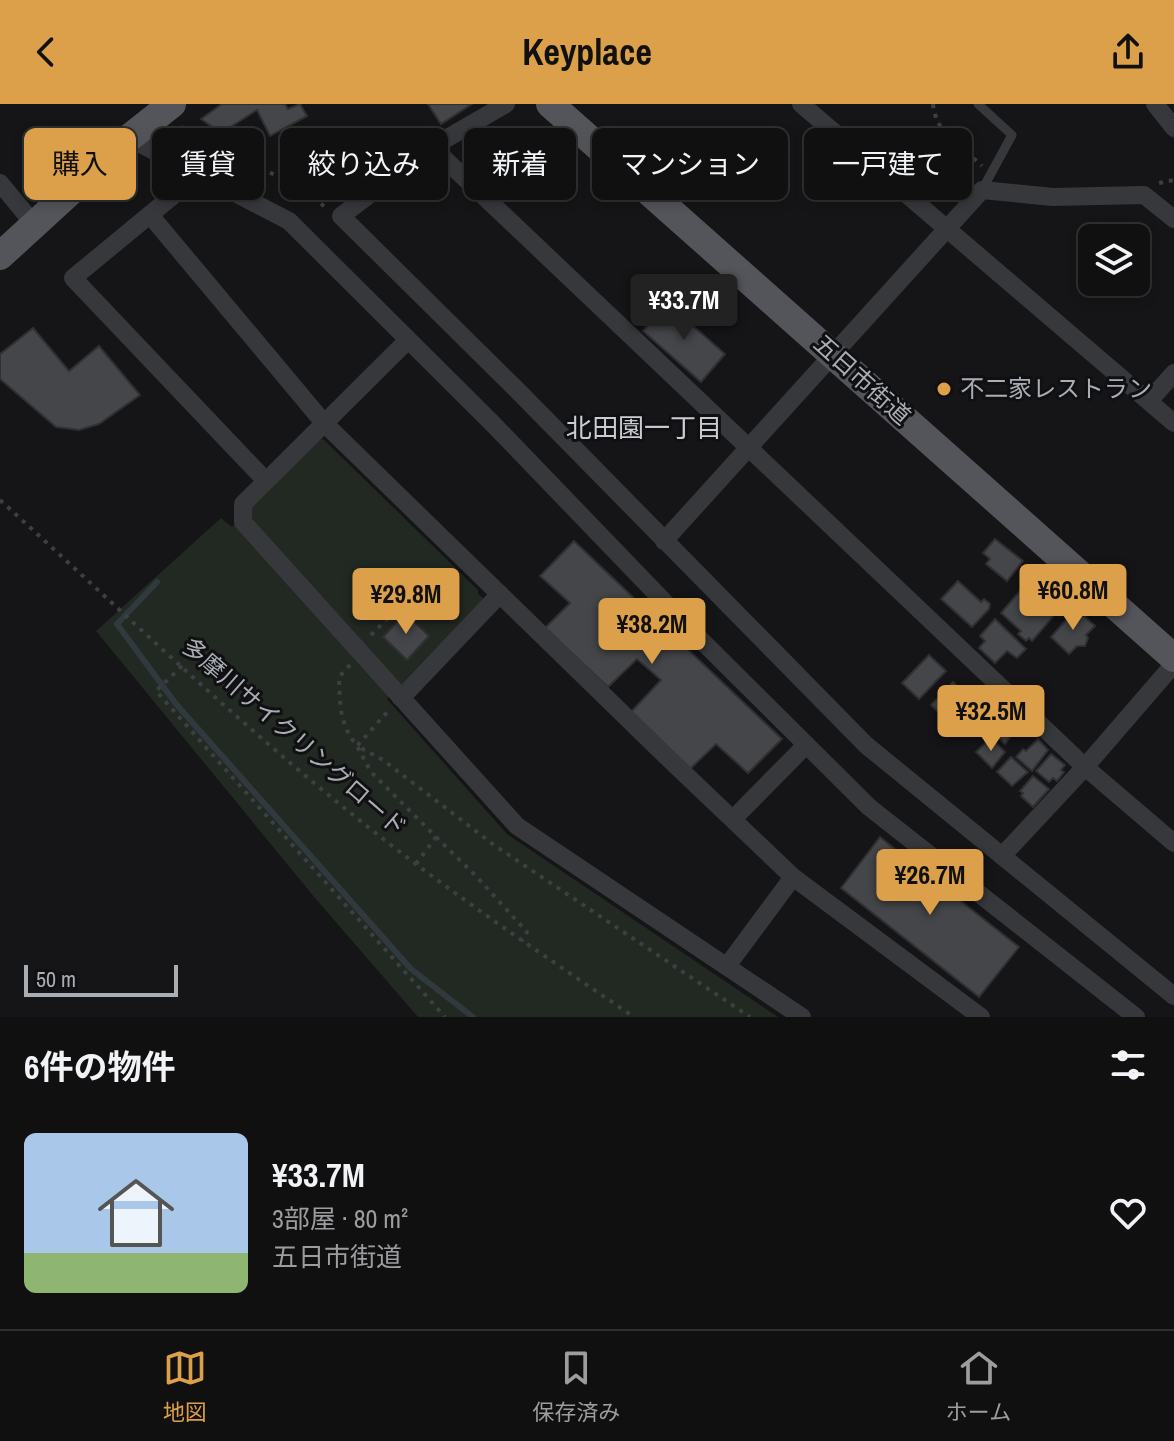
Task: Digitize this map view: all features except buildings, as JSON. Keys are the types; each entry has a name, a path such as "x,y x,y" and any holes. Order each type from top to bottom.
{"main road":[{"name":"五日市街道","path":"550,104 1174,661"},
{"path":"136,135 176,115"},
{"path":"0,256 61,200"}],"street":[{"path":"448,138 506,104"},
{"path":"801,104 1174,423"},
{"path":"1155,104 1174,128"},
{"path":"448,162 1085,767 1174,843"},
{"path":"0,183 34,224"},
{"path":"664,541 982,190 1053,197 1144,195 1174,219"},
{"path":"168,200 73,278 266,481"},
{"path":"247,200 289,221 869,807 1136,1017"},
{"path":"362,200 341,216 866,745 1174,996"},
{"path":"150,215 324,423 793,877 981,1017"},
{"path":"408,340 243,504 243,522 517,826 802,1017"},
{"path":"1149,401 1174,373"},
{"path":"401,698 500,594"},
{"path":"1002,856 1085,767 1174,661"},
{"path":"733,819 806,745"},
{"path":"727,966 793,877"}],"lane":[{"path":"978,104 1012,135 982,190"}],"path":[{"path":"933,104 934,115 943,133 992,171"},
{"path":"176,115 308,192 332,214 341,216"},
{"path":"1153,184 1174,180"},
{"name":"多摩川サイクリングロード","path":"0,500 301,772 416,864 436,837 371,772 357,746"},
{"path":"401,698 357,746 345,732 339,677 360,653 366,640 409,597"},
{"path":"182,666 156,691 445,1017"},
{"name":"多摩川サイクリングロード","path":"357,746 383,760 494,845 750,1017"},
{"path":"436,837 527,932 522,941"},
{"path":"416,864 634,1017"}],"shaded area":[{"path":"323,439 484,599 387,699 507,834 778,1017 418,1017 315,898 96,631 221,518 232,527 317,441"}],"waterway":[{"path":"157,582 117,624 176,704 411,969 473,1017"}],"place":[{"name":"不二家レストラン","path":"944,389"}],"district":[{"name":"北田園一丁目","path":"644,428"}]}
